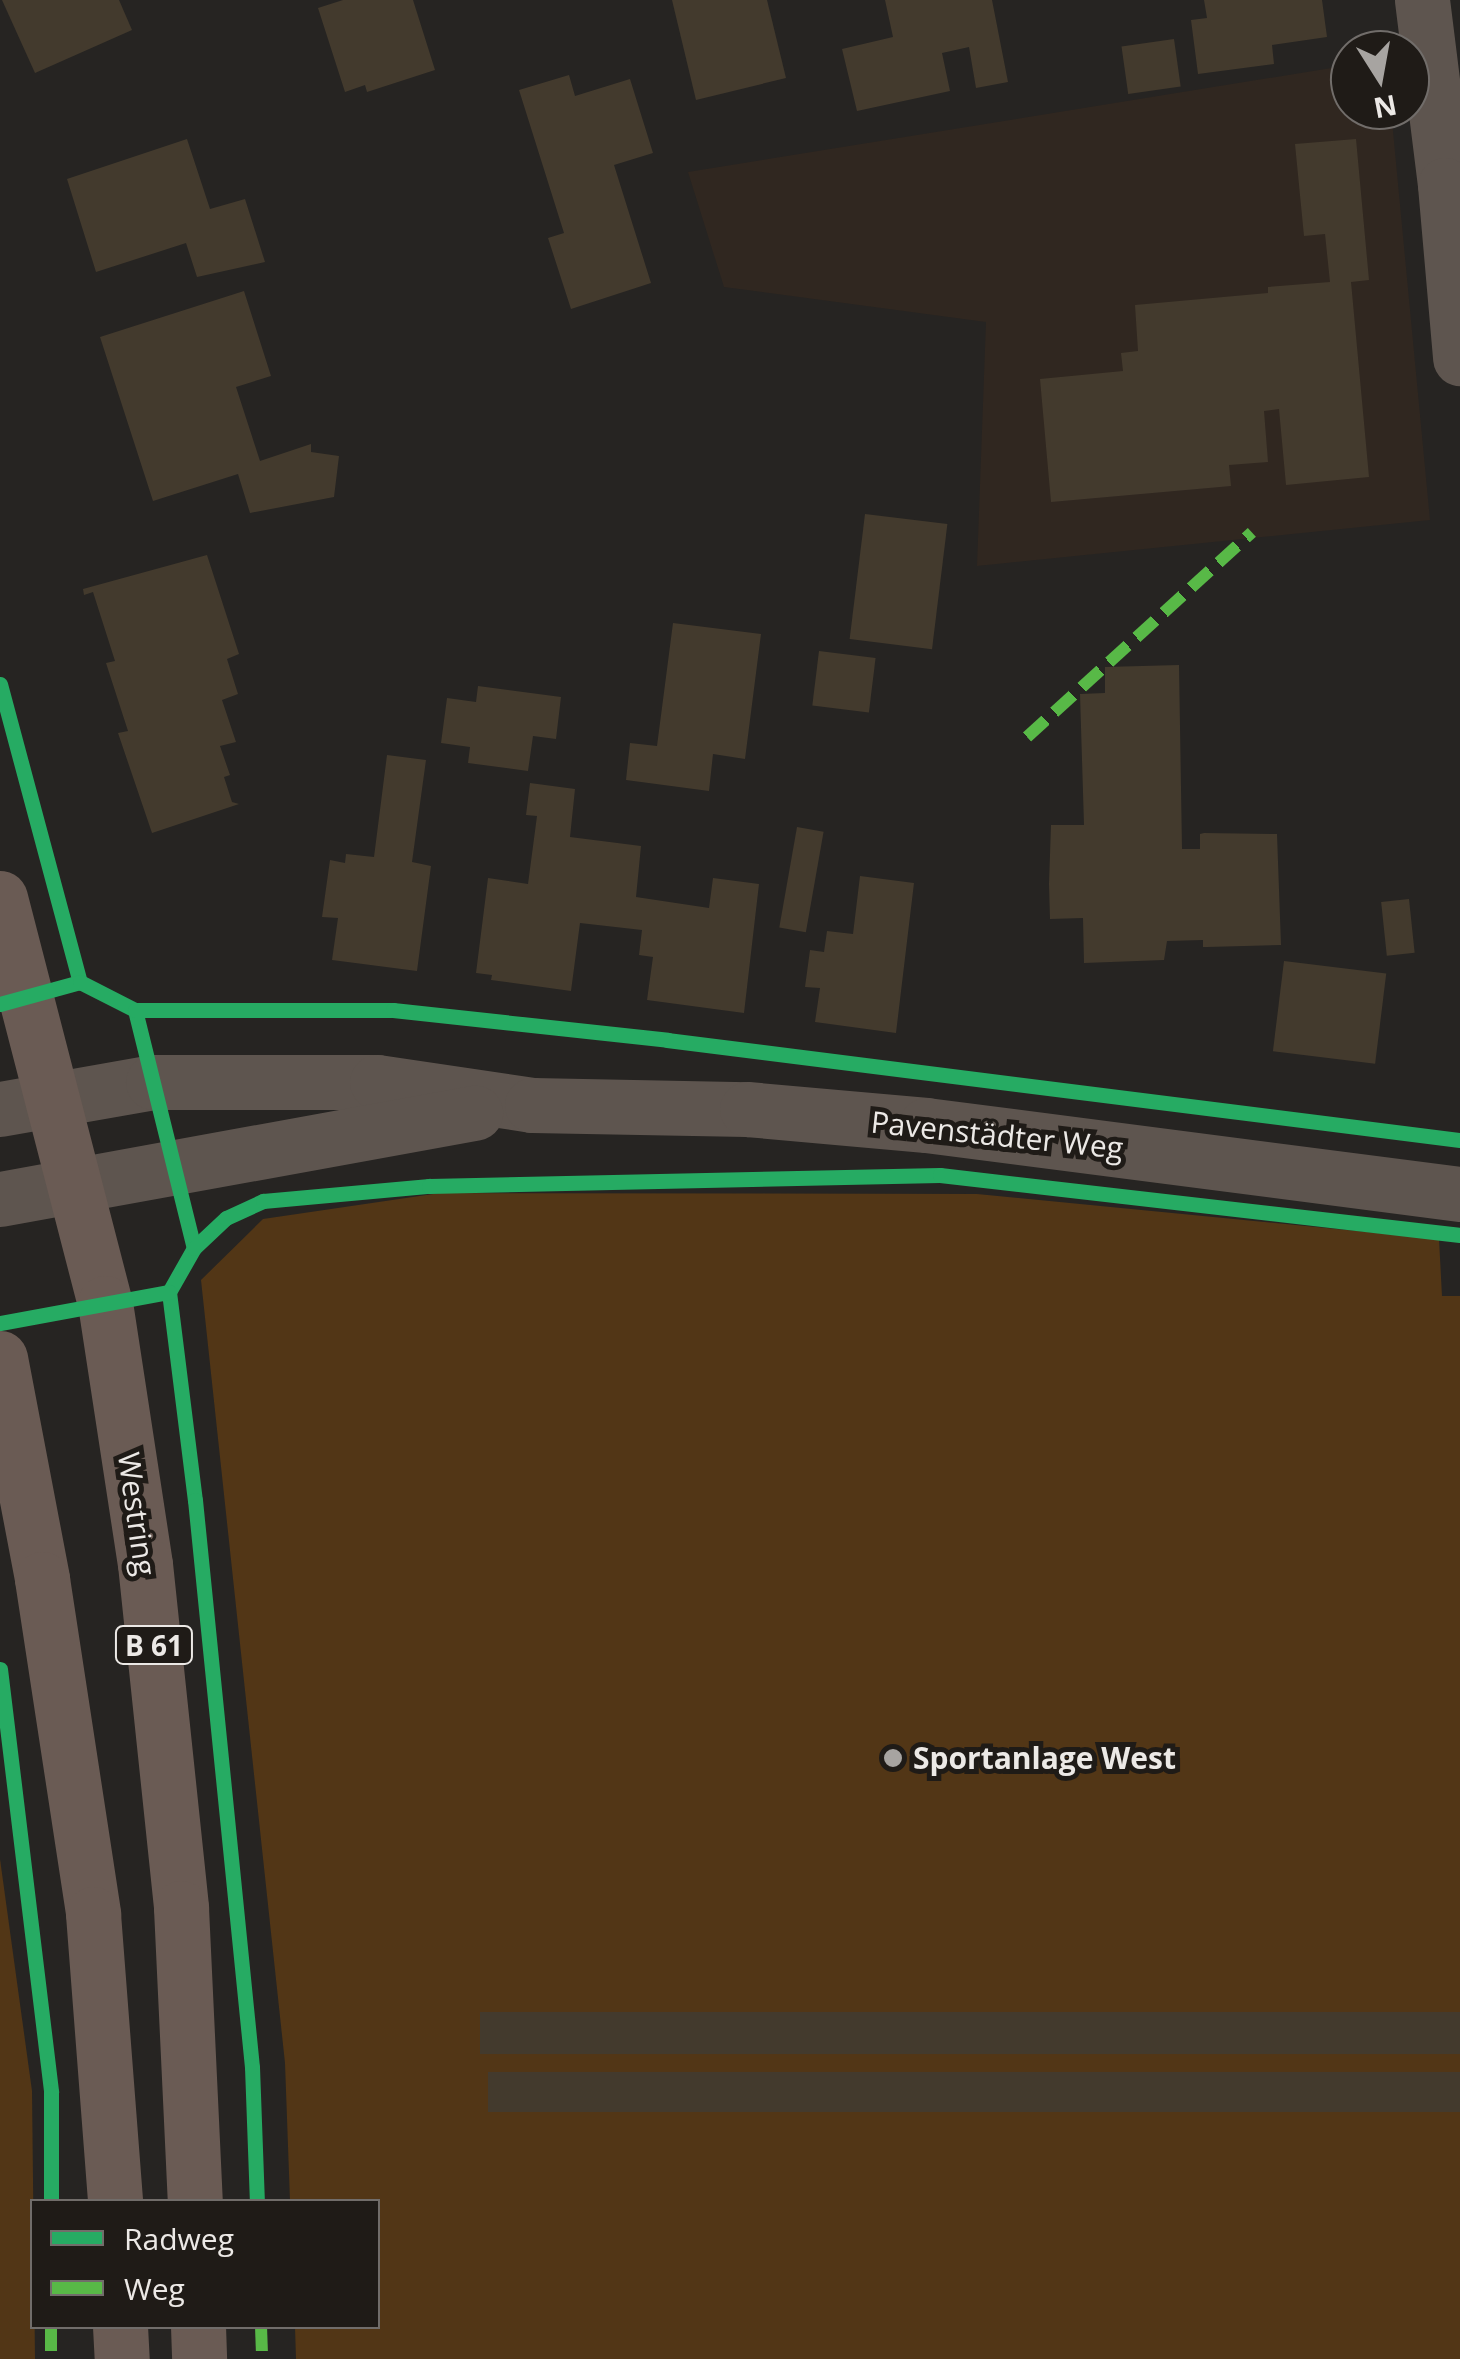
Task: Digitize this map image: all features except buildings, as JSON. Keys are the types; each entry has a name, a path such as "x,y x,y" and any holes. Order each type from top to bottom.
{"main road":[{"name":"Westring","path":"0,898 104,1304 146,1564 180,1908 195,2199"},
{"path":"0,1358 42,1579 92,1914 115,2199"},
{"path":"120,2329 122,2359"},
{"path":"198,2329 199,2359"}],"street":[{"path":"1422,0 1445,184 1460,358"},
{"name":"Pavenstädter Weg","path":"0,1110 153,1082 377,1082 532,1105 747,1109 926,1125 1460,1194"},
{"name":"Pavenstädter Weg","path":"0,1199 329,1137 532,1105"}],"shaded area":[{"path":"1330,68 1330,130 1393,130 1430,520 977,566 986,322 724,287 688,172"},
{"name":"Sportanlage West","path":"440,1193 977,1194 1439,1239 1442,1296 1460,1296 1460,2359 296,2359 295,2329 380,2329 380,2199 290,2199 285,2063 201,1280 263,1219"},
{"path":"0,1859 32,2091 30,2329 35,2329 35,2359 0,2359"}],"marked path":[{"path":"1027,737 1252,532"},
{"path":"51,2329 51,2359"},
{"path":"261,2329 262,2359"}],"cycle path":[{"path":"0,684 80,982"},
{"path":"0,1004 80,982 135,1010 194,1248 169,1292 195,1500 252,2067 257,2199"},
{"path":"135,1010 393,1010 667,1040 1460,1140"},
{"path":"194,1248 226,1218 263,1201 429,1186 940,1175 1460,1235"},
{"path":"0,1323 169,1292"},
{"path":"0,1669 51,2092 51,2199"}],"place":[{"name":"Sportanlage West","path":"893,1758"}]}
